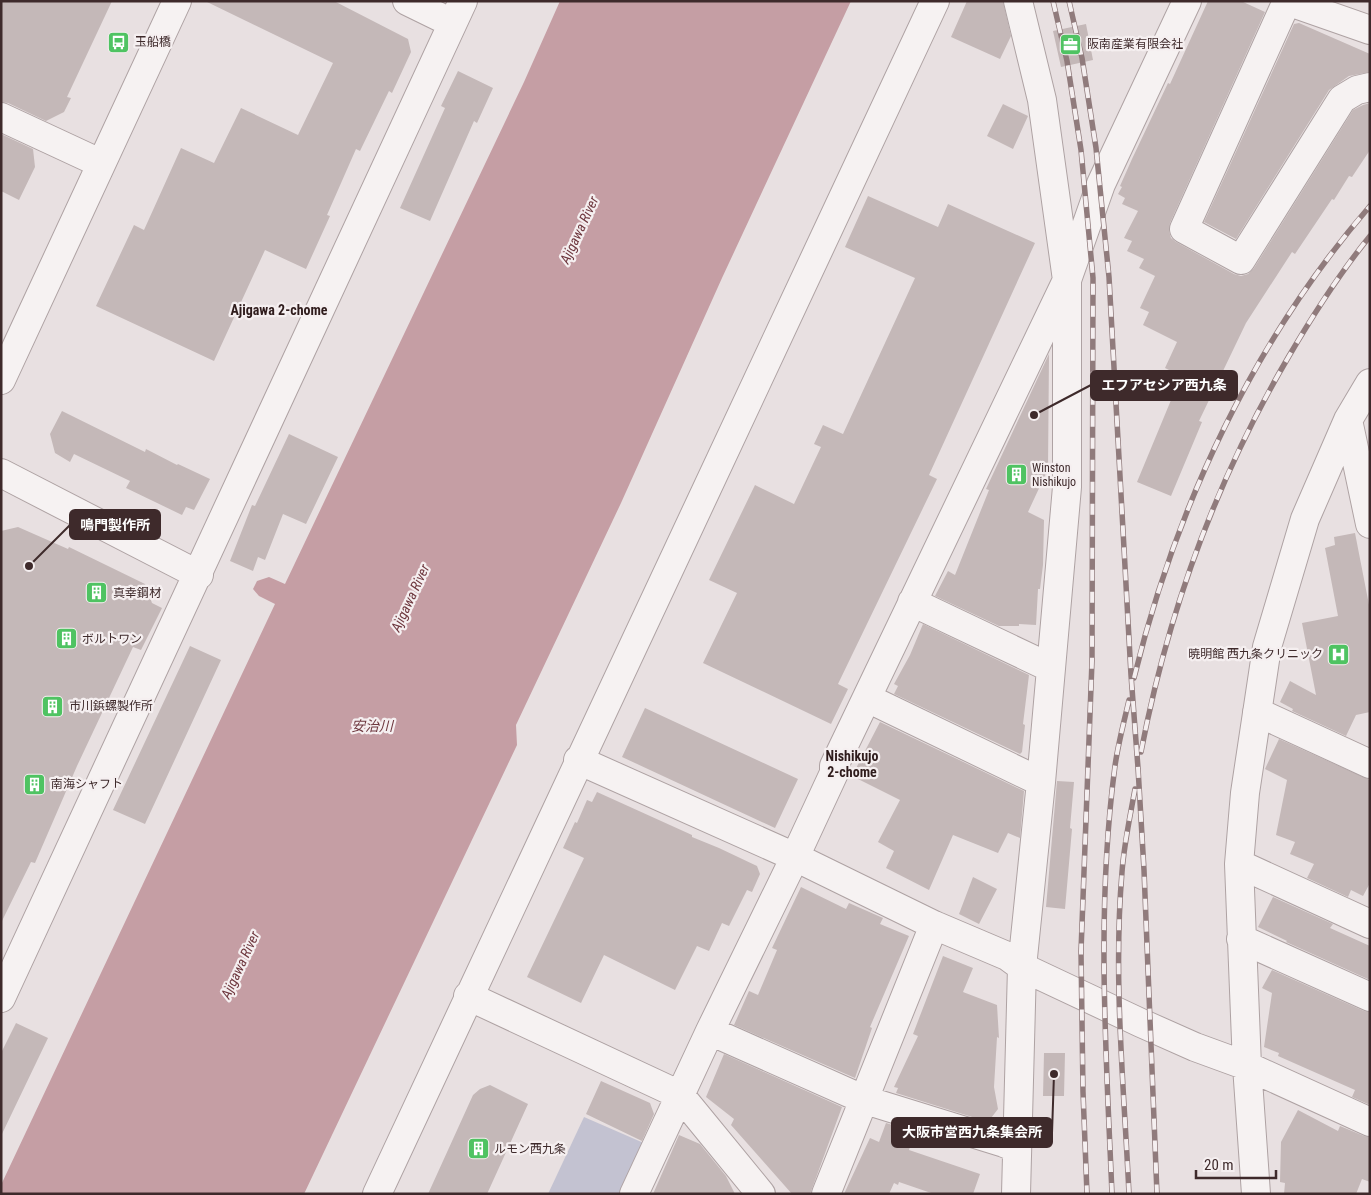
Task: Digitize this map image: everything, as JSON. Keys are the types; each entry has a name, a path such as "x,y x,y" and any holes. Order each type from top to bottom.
{"street":[{"path":"1,380 177,1"},
{"path":"1,998 458,12 407,1"},
{"path":"377,1194 578,760 935,1"},
{"path":"1016,1194 1022,967 1052,668 1067,487 1067,280 1042,100 1018,1"},
{"path":"634,1194 710,1031 795,857 834,773 834,766 1067,280 1101,184 1187,1"},
{"path":"1370,30 1287,1 1184,229 1241,260 1342,99 1356,90 1370,87"},
{"path":"1,117 100,164"},
{"path":"1256,1194 1247,1066 1239,864 1245,793 1267,647 1305,519 1348,420 1370,383"},
{"path":"1348,420 1370,524"},
{"path":"1,473 198,575"},
{"path":"912,602 1052,668"},
{"path":"867,698 1041,782"},
{"path":"1257,712 1370,764"},
{"path":"578,760 795,857 934,925 1007,956 1022,967 1186,1043 1247,1066 1370,1122"},
{"path":"1239,864 1370,924"},
{"path":"826,1194 934,925"},
{"path":"1242,939 1370,997"},
{"path":"468,996 680,1095 761,1194"},
{"path":"710,1031 864,1100 1004,1142 1016,1148"}],"shaded area":[{"path":"584,1117 646,1144 622,1194 548,1194"}],"water":[{"name":"安治川","path":"560,1 851,1 722,278 621,503 516,725 517,745 304,1194 1,1194 1,1185 275,604 259,596 253,589 257,581 269,577 285,584 524,82"}],"building":[{"path":"1,1 112,1 67,97 71,98 64,112 46,121 8,103 1,102"},
{"path":"205,1 334,1 408,39 411,52 392,93 389,91 360,151 356,149 327,215 330,216 306,269 265,250 214,361 96,306 134,225 144,230 181,148 214,163 241,108 298,135 333,63"},
{"path":"967,1 1003,1 1011,36 1000,59 951,37"},
{"path":"1208,1 1241,1 1265,12 1170,223 1169,231 1171,238 1234,274 1241,276 1248,274 1254,268 1353,110 1370,103 1370,150 1352,177 1349,176 1334,200 1332,199 1295,254 1292,252 1246,323 1199,421 1202,422 1171,496 1137,482 1181,376 1165,368 1177,342 1143,325 1149,312 1140,308 1155,276 1139,268 1144,259 1127,251 1132,241 1124,238 1138,211 1122,204 1125,198 1118,194 1132,159 1168,83 1170,84"},
{"path":"1299,23 1370,54 1370,72 1349,76 1329,90 1236,239 1204,222 1294,24"},
{"path":"1086,24 1093,60 1061,67 1053,31"},
{"path":"458,71 493,88 477,123 474,121 430,221 400,208 445,108 441,106"},
{"path":"1003,104 1028,116 1013,149 987,136"},
{"path":"1,134 33,149 35,167 19,200 1,191"},
{"path":"868,196 938,227 948,204 1035,243 929,475 937,479 838,684 848,689 831,724 703,663 737,593 709,580 755,485 794,504 821,447 814,444 823,425 843,434 915,278 845,247"},
{"path":"1049,354 1048,469 1028,512 1044,520 1043,565 1040,589 1038,589 1036,625 999,626 935,596 948,571 955,575 989,490 986,489"},
{"path":"62,411 145,452 146,449 210,479 194,510 186,507 182,515 126,488 130,481 74,454 70,462 55,453 50,434"},
{"path":"289,434 338,457 306,524 283,514 265,560 258,557 253,571 230,561 252,505 255,506"},
{"path":"18,527 68,549 69,547 145,584 152,603 162,608 141,650 133,647 77,766 35,863 31,862 1,923 1,531"},
{"name":"暁明館 西九条クリニック","path":"1355,533 1370,610 1370,712 1356,715 1346,736 1292,711 1293,709 1280,702 1290,681 1316,695 1302,623 1338,616 1325,548 1335,545 1334,537"},
{"path":"923,624 1029,675 1023,724 1025,725 1022,752 1020,754 894,694 898,686 894,684 910,655"},
{"path":"190,646 221,660 145,824 113,810"},
{"path":"645,708 798,779 775,828 622,757"},
{"path":"880,722 1024,791 1020,838 1008,833 998,853 953,835 929,890 886,868 894,851 878,842 900,800 852,776"},
{"path":"1279,739 1370,780 1370,883 1363,896 1351,890 1348,897 1307,878 1314,864 1290,854 1295,842 1276,835 1287,780 1265,769"},
{"path":"1057,781 1074,782 1065,909 1046,907"},
{"path":"597,792 757,866 760,874 752,892 747,890 729,926 722,923 709,951 697,946 675,990 604,955 581,1003 527,977 584,858 563,848 587,800 592,802"},
{"path":"973,877 997,889 979,924 959,914"},
{"path":"801,887 846,909 849,903 883,918 880,924 909,936 870,1027 872,1028 855,1078 734,1025 749,991 758,995 777,950 772,948"},
{"path":"1273,897 1333,924 1330,928 1370,946 1370,980 1286,942 1258,927"},
{"path":"943,956 973,968 963,992 997,1005 999,1038 997,1037 994,1087 998,1109 988,1122 896,1093 898,1088 894,1087 918,1036 913,1034"},
{"path":"1272,970 1370,1012 1370,1105 1352,1097 1355,1090 1278,1056 1279,1053 1264,1047 1272,993 1262,988"},
{"path":"16,1023 48,1038 1,1136 1,1053"},
{"path":"1044,1053 1065,1053 1064,1096 1043,1096"},
{"path":"724,1054 842,1107 810,1194 792,1194 731,1125 734,1119 706,1097"},
{"path":"601,1081 650,1103 654,1114 642,1141 586,1114"},
{"name":"ルモン西九条","path":"490,1085 528,1104 487,1194 428,1194 473,1095 480,1089"},
{"path":"1298,1110 1338,1131 1340,1126 1370,1137 1370,1182 1362,1179 1356,1194 1284,1194 1285,1183 1280,1182 1281,1142"},
{"path":"886,1123 915,1132 909,1150 980,1174 973,1194 934,1194 899,1182 898,1185 894,1183 889,1194 844,1194 870,1138 879,1142"},
{"path":"679,1135 700,1144 726,1176 735,1194 653,1194"}],"railway":[{"path":"1053,1 1067,61 1081,150 1093,278 1092,661 1081,951 1087,1194"},
{"path":"1069,1 1082,58 1096,148 1109,277 1144,870 1157,1194"},
{"path":"1134,678 1151,614 1172,551 1197,488 1224,428 1255,369 1290,312 1328,258 1370,206"},
{"path":"1141,752 1165,648 1180,597 1217,499 1263,403 1307,325 1370,236"},
{"path":"1112,1194 1105,1033 1104,926 1109,819 1119,741 1129,700"},
{"path":"1129,1194 1120,1033 1119,952 1123,862 1135,789"}],"place":[{"name":"玉船橋","path":"119,42"},
{"name":"阪南産業有限会社","path":"1071,44"},
{"name":"エフアセシア西九条","path":"1034,415"},
{"name":"Winston Nishikujo","path":"1016,475"},
{"name":"鳴門製作所","path":"29,566"},
{"name":"真幸鋼材","path":"97,593"},
{"name":"ボルトワン","path":"66,639"},
{"name":"暁明館 西九条クリニック","path":"1339,654"},
{"name":"市川鋲螺製作所","path":"53,706"},
{"name":"南海シャフト","path":"35,784"},
{"name":"大阪市営西九条集会所","path":"1054,1074"},
{"name":"ルモン西九条","path":"478,1149"}],"district":[{"name":"Ajigawa 2-chome","path":"279,310"},
{"name":"Nishikujo 2-chome","path":"852,764"}],"water label":[{"name":"Ajigawa River","path":"579,230"},
{"name":"Ajigawa River","path":"410,598"},
{"name":"Ajigawa River","path":"240,965"}]}
